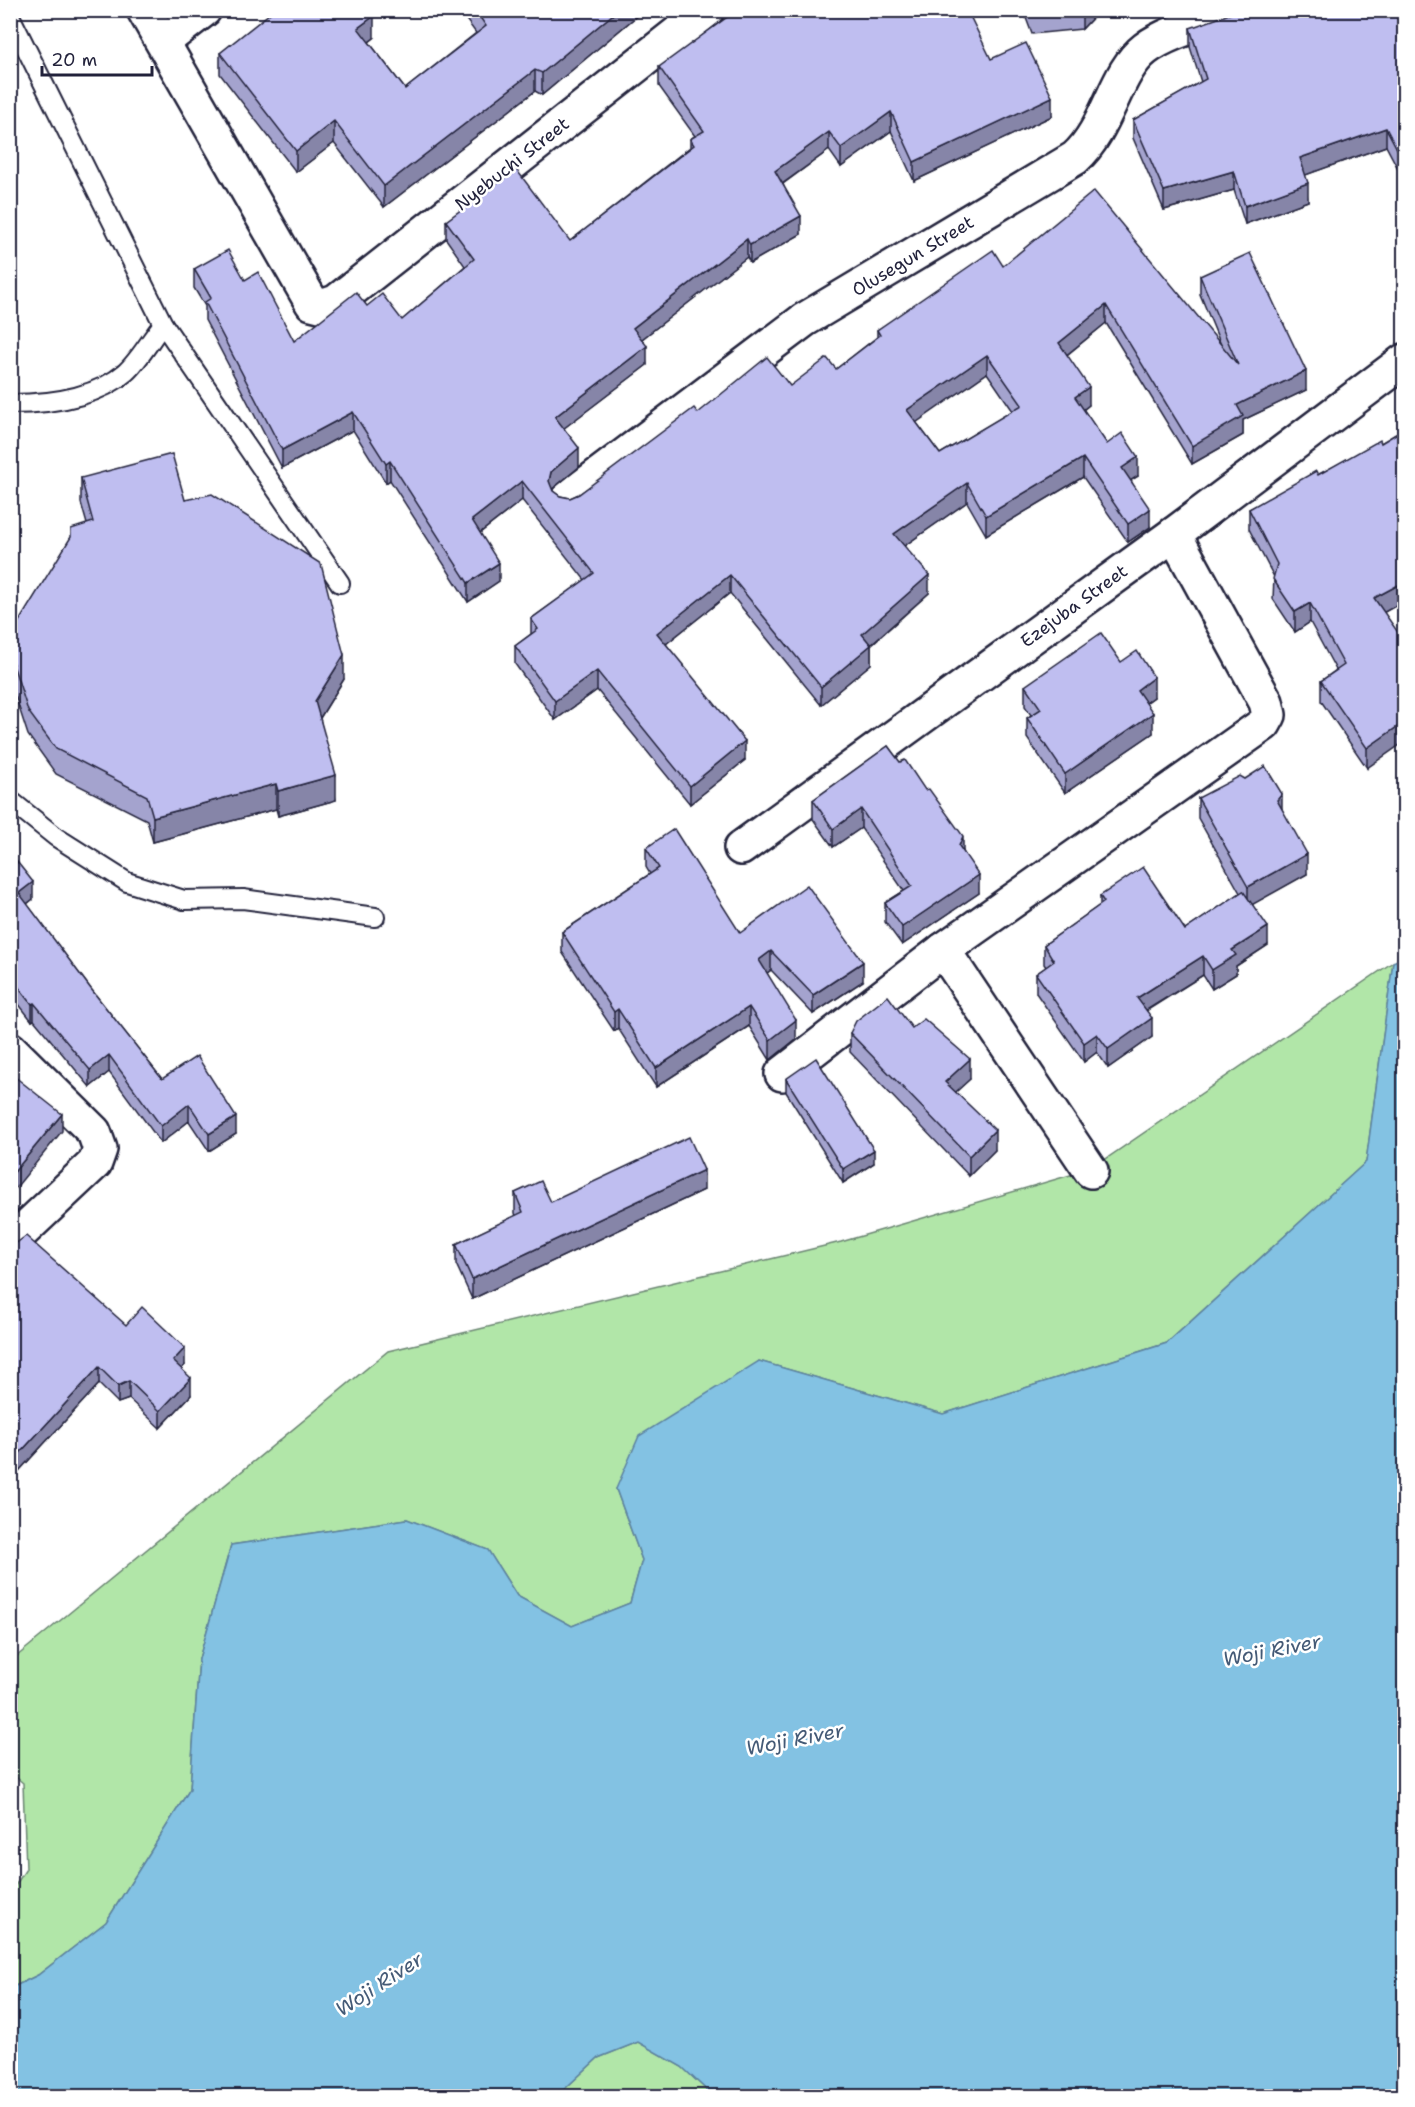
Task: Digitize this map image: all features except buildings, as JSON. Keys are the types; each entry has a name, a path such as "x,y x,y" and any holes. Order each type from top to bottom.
{"street":[{"path":"144,10 164,41 204,10"},
{"name":"Nyebuchi Street","path":"164,41 312,303 324,306 336,302 707,10"},
{"name":"Olusegun Street","path":"568,498 804,320 1075,158 1090,145 1132,63 1144,50 1162,39 1239,10"},
{"name":"Ezejuba Street","path":"741,848 1174,534 1404,361"},
{"path":"782,1074 943,950 1264,724 1269,716 1266,702 1174,534"},
{"path":"943,950 1091,1171"},
{"path":"10,1049 94,1132 100,1149 95,1163 10,1243"}],"lane":[{"path":"10,16 163,324 340,583"},
{"path":"10,404 43,404 101,387 126,372 163,324"},
{"path":"10,800 56,837 127,882 184,900 243,899 375,917"}],"green space":[{"path":"1393,962 1366,1162 1167,1343 943,1414 759,1361 616,1489 642,1560 630,1603 572,1626 517,1596 488,1550 407,1519 231,1545 199,1659 190,1789 106,1922 38,1975 11,1988 11,1892 26,1869 23,1783 11,1773 11,1661 388,1351 841,1242 1091,1169"},
{"path":"638,2042 682,2067 713,2096 557,2096 598,2058"}],"water":[{"name":"Woji River","path":"1404,957 1404,2096 713,2096 682,2067 638,2042 598,2058 557,2096 11,2096 11,1988 38,1975 106,1922 190,1789 199,1659 231,1545 407,1519 488,1550 517,1596 572,1626 630,1603 642,1560 616,1489 639,1436 759,1361 943,1414 1167,1343 1366,1162 1393,962"}]}
